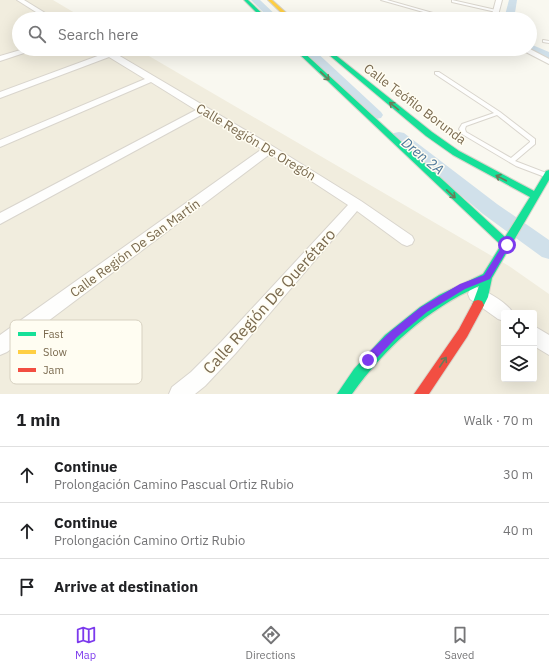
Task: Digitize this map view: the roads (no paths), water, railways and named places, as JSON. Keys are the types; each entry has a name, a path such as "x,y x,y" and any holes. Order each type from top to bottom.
{"street":[{"path":"20,0 40,12"},
{"path":"246,0 259,12"},
{"path":"270,0 283,12"},
{"path":"496,11 499,0"},
{"path":"0,59 12,55"},
{"path":"0,95 96,56"},
{"name":"Calle Región De Oregón","path":"113,56 270,149 356,204 407,240"},
{"path":"304,56 507,245"},
{"name":"Calle Teófilo Borunda","path":"334,56 429,134 456,152 536,196"},
{"path":"537,56 549,62"},
{"path":"0,144 151,79"},
{"path":"0,219 203,110"},
{"name":"Calle Región De San Martín","path":"36,320 270,149"},
{"path":"421,394 463,333 482,297 487,277 548,174"},
{"name":"Calle Región De Querétaro","path":"179,394 198,379 228,348 356,204"},
{"path":"344,394 368,360 394,334 424,310 462,286 487,277"},
{"path":"462,286 482,297 501,311"},
{"path":"537,337 549,346"},
{"name":"Calle Región De San Martín","path":"0,346 10,339"}],"lane":[{"path":"383,0 427,12"},
{"path":"453,1 496,11"},
{"path":"437,73 498,113 533,140 532,143 511,161"},
{"path":"498,113 464,125 462,129 464,133 511,161 548,174"}],"waterway":[{"name":"Dren 2A","path":"255,0 268,12"},
{"path":"510,12 513,0"},
{"path":"537,50 549,56"},
{"name":"Dren 2A","path":"314,56 376,115"},
{"name":"Dren 2A","path":"399,136 490,209 549,251"}]}
